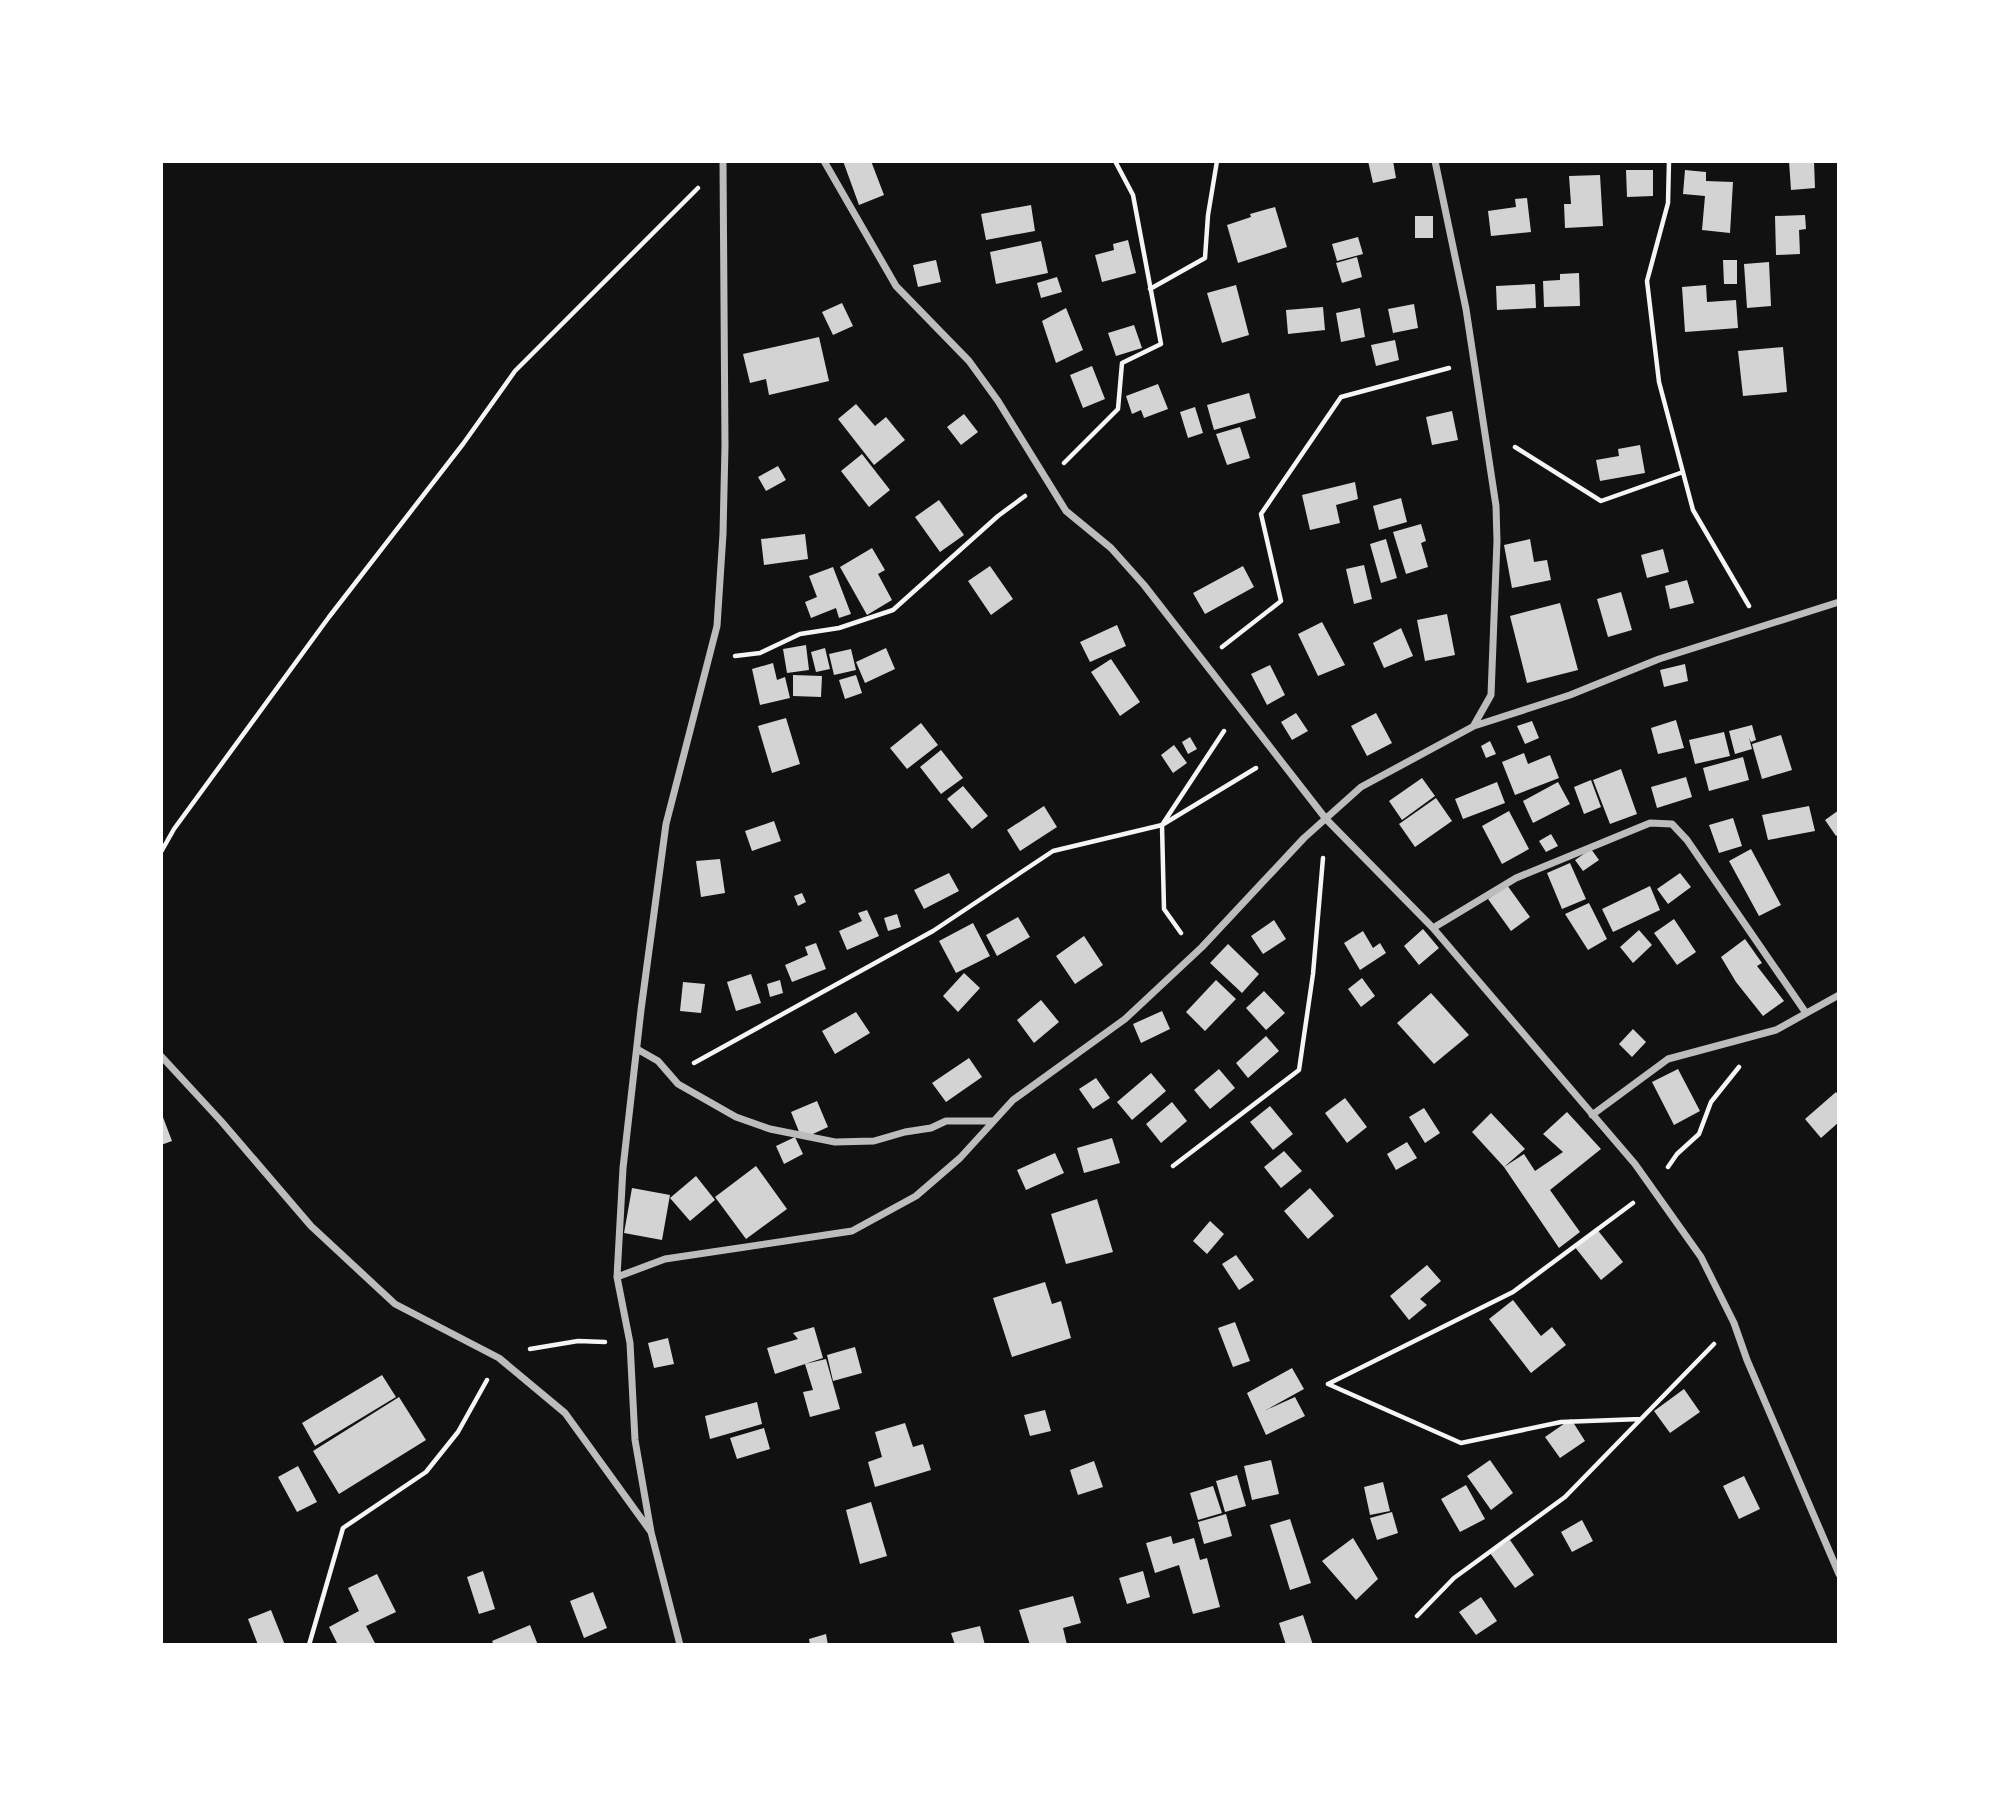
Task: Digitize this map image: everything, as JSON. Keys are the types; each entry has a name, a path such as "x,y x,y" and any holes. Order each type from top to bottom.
{"street":[{"path":"824,161 896,286 969,361 998,401 1066,511 1111,548 1144,585 1326,819 1433,928 1635,1164 1701,1257 1734,1323 1747,1360 1839,1574"},
{"path":"1435,161 1466,309 1495,497 1497,541 1491,695 1474,726"},
{"path":"680,1645 651,1532 635,1440 630,1343 617,1277 623,1168 666,824 717,626 725,446 723,162"},
{"path":"617,1277 665,1259 852,1231 916,1196 960,1158 1013,1100 1125,1019 1195,953 1295,847 1361,787 1474,726 1570,695 1659,659 1839,602"},
{"path":"1433,928 1516,878 1650,823 1672,824 1687,840 1806,1013"},
{"path":"1592,1115 1668,1059 1776,1030 1839,995"},
{"path":"637,1049 658,1061 678,1084 736,1117 769,1129 835,1142 874,1140 931,1128 946,1121 993,1121"},
{"path":"161,1056 311,1226 395,1304 499,1358 565,1413 651,1532"}],"path":[{"path":"709,659 760,653 800,634 839,628 893,610 998,516 1047,480 1118,409 1122,363 1161,344 1133,194 1115,161"},
{"path":"1150,289 1205,258 1208,215 1217,161"},
{"path":"1669,161 1668,203 1647,281 1659,382 1693,510 1762,628"},
{"path":"161,852 174,829 329,617 463,444 515,371 723,162"},
{"path":"1204,661 1282,601 1261,514 1341,397 1474,361"},
{"path":"1485,429 1601,500 1683,472"},
{"path":"1195,953 1164,909 1162,825 1239,706"},
{"path":"671,1076 933,930 1053,851 1162,825 1278,755"},
{"path":"1173,1166 1299,1070 1313,974 1326,819"},
{"path":"1641,1419 1561,1422 1461,1443 1328,1384 1513,1292 1652,1188 1677,1154 1699,1134 1711,1102 1740,1066 1744,1039"},
{"path":"1417,1616 1454,1578 1565,1497 1734,1323"},
{"path":"309,1645 343,1528 426,1472 458,1432 499,1358 578,1341 630,1343"}],"building":[{"path":"843,161 871,161 884,195 859,205"},
{"path":"1368,161 1393,161 1396,178 1373,183"},
{"path":"1789,161 1814,161 1815,188 1791,190"},
{"path":"1626,170 1653,170 1653,196 1627,197"},
{"path":"1685,170 1706,172 1706,181 1733,182 1730,233 1702,230 1705,196 1683,194"},
{"path":"1600,175 1603,226 1565,228 1564,204 1571,204 1569,176"},
{"path":"1527,198 1531,232 1491,236 1488,211 1516,207 1515,199"},
{"path":"1031,205 1035,231 986,240 981,214"},
{"path":"1275,207 1287,247 1238,263 1227,225 1251,217 1250,214"},
{"path":"1805,215 1806,229 1799,230 1800,254 1776,255 1775,216"},
{"path":"1415,216 1433,216 1433,238 1415,238"},
{"path":"1358,237 1363,254 1337,261 1332,244"},
{"path":"1128,240 1136,273 1102,282 1095,255 1114,250 1113,244"},
{"path":"1041,241 1048,273 996,284 990,252"},
{"path":"1357,257 1362,277 1342,283 1336,263"},
{"path":"936,260 941,282 918,287 913,265"},
{"path":"1723,260 1737,260 1737,284 1724,284"},
{"path":"1769,262 1771,306 1747,308 1744,264"},
{"path":"1579,273 1580,306 1544,307 1543,281 1560,280 1560,274"},
{"path":"1057,277 1062,292 1041,298 1037,283"},
{"path":"1535,284 1536,308 1497,310 1496,286"},
{"path":"1236,285 1249,335 1222,343 1207,293"},
{"path":"1706,285 1707,302 1736,300 1738,328 1685,332 1682,287"},
{"path":"842,303 853,326 833,335 822,312"},
{"path":"1414,304 1418,328 1393,333 1388,309"},
{"path":"1323,307 1325,330 1288,334 1286,310"},
{"path":"1066,308 1083,350 1056,363 1042,321"},
{"path":"1360,308 1365,337 1341,342 1336,313"},
{"path":"1134,325 1142,348 1116,356 1108,333"},
{"path":"819,337 829,381 769,395 766,379 750,383 743,354"},
{"path":"1395,340 1399,360 1376,366 1371,345"},
{"path":"1783,347 1787,392 1743,396 1738,351"},
{"path":"1092,366 1105,399 1083,408 1070,375"},
{"path":"1158,384 1168,409 1144,418 1141,410 1132,414 1126,396"},
{"path":"1249,393 1256,418 1214,430 1207,405"},
{"path":"856,404 875,426 886,417 905,440 874,465 838,419"},
{"path":"1195,407 1203,433 1188,438 1180,412"},
{"path":"1452,411 1458,440 1432,445 1426,417"},
{"path":"964,414 978,432 961,445 947,427"},
{"path":"1240,427 1250,458 1227,465 1216,434"},
{"path":"1640,445 1645,473 1600,481 1596,460 1619,456 1618,449"},
{"path":"862,454 890,490 869,507 841,471"},
{"path":"778,466 786,480 766,491 758,477"},
{"path":"1355,482 1358,499 1336,505 1340,523 1310,530 1302,495"},
{"path":"1401,498 1407,522 1379,530 1373,506"},
{"path":"939,500 964,535 940,552 915,517"},
{"path":"1421,524 1426,541 1421,543 1428,567 1406,574 1393,532"},
{"path":"805,534 808,559 764,565 761,539"},
{"path":"1386,539 1397,578 1381,583 1370,544"},
{"path":"1530,539 1534,562 1547,560 1551,580 1512,588 1504,545"},
{"path":"872,548 885,570 878,574 892,600 867,615 840,567"},
{"path":"1663,549 1669,572 1647,578 1641,555"},
{"path":"1364,565 1372,599 1354,604 1346,569"},
{"path":"990,566 1013,599 991,615 968,581"},
{"path":"1243,566 1254,587 1205,614 1193,593"},
{"path":"833,567 851,614 839,618 836,608 811,618 805,602 817,597 809,576"},
{"path":"1687,580 1694,603 1670,609 1665,586"},
{"path":"1621,592 1632,630 1608,637 1597,599"},
{"path":"1560,603 1578,670 1527,683 1510,616"},
{"path":"1447,614 1455,655 1425,661 1417,620"},
{"path":"1322,622 1345,665 1318,676 1298,634"},
{"path":"1117,625 1126,646 1090,662 1080,642"},
{"path":"1401,628 1413,656 1384,668 1373,643"},
{"path":"806,645 809,670 787,673 783,649"},
{"path":"825,648 830,669 816,672 811,652"},
{"path":"886,648 895,669 865,683 856,662"},
{"path":"851,649 856,670 834,675 829,654"},
{"path":"1111,659 1140,702 1120,716 1091,672"},
{"path":"773,663 777,680 785,677 790,698 760,705 752,669"},
{"path":"1685,664 1688,681 1664,687 1660,670"},
{"path":"1270,665 1285,695 1267,705 1251,674"},
{"path":"793,675 822,676 821,697 793,696"},
{"path":"856,675 862,693 845,699 839,680"},
{"path":"1296,713 1308,731 1292,740 1281,722"},
{"path":"1376,713 1392,743 1367,756 1351,726"},
{"path":"786,718 800,764 772,773 758,726"},
{"path":"1676,720 1684,748 1658,754 1651,728"},
{"path":"1532,721 1539,738 1525,744 1517,726"},
{"path":"921,723 938,745 907,769 890,748"},
{"path":"1752,725 1756,740 1751,742 1749,738 1752,749 1735,754 1729,731"},
{"path":"1724,732 1730,756 1695,764 1689,740"},
{"path":"1781,735 1792,770 1762,779 1752,744"},
{"path":"1190,737 1197,749 1188,754 1182,742"},
{"path":"1490,741 1496,754 1486,758 1481,746"},
{"path":"1174,745 1187,763 1173,773 1161,755"},
{"path":"941,750 963,778 941,794 920,767"},
{"path":"1524,753 1528,764 1550,755 1559,778 1515,795 1502,762"},
{"path":"1743,757 1749,780 1709,791 1703,768"},
{"path":"1621,769 1637,814 1610,824 1593,780"},
{"path":"1686,777 1692,797 1657,808 1651,787"},
{"path":"1422,778 1435,796 1402,820 1389,801"},
{"path":"1591,780 1601,807 1584,814 1574,787"},
{"path":"1497,782 1505,803 1463,819 1455,799"},
{"path":"1558,782 1570,804 1533,823 1523,801"},
{"path":"963,786 988,816 972,829 947,799"},
{"path":"1436,798 1452,821 1415,847 1399,824"},
{"path":"1044,806 1057,827 1020,851 1007,830"},
{"path":"1809,806 1815,831 1768,840 1762,815"},
{"path":"1839,810 1839,834 1836,836 1825,820"},
{"path":"1509,811 1529,849 1502,864 1482,826"},
{"path":"1733,818 1742,846 1719,853 1709,825"},
{"path":"774,821 781,841 752,851 745,831"},
{"path":"1551,834 1558,846 1546,852 1539,841"},
{"path":"1591,849 1599,860 1583,871 1575,860"},
{"path":"1751,849 1781,905 1759,916 1729,861"},
{"path":"720,859 725,893 701,897 696,861"},
{"path":"1570,863 1586,899 1562,909 1547,873"},
{"path":"949,873 959,891 924,909 914,890"},
{"path":"1680,873 1691,887 1668,904 1657,889"},
{"path":"1507,885 1530,917 1511,931 1488,899"},
{"path":"1650,886 1660,910 1613,932 1602,909"},
{"path":"802,893 806,902 798,906 794,896"},
{"path":"1589,903 1607,939 1588,950 1565,914"},
{"path":"867,910 879,936 847,950 839,931 862,921 858,913"},
{"path":"897,914 901,927 888,931 884,918"},
{"path":"1018,917 1030,937 997,956 986,935"},
{"path":"1674,919 1696,952 1677,965 1654,933"},
{"path":"1274,920 1286,939 1263,954 1251,936"},
{"path":"973,923 990,956 956,973 939,941"},
{"path":"1423,929 1439,948 1419,965 1404,946"},
{"path":"1639,930 1652,945 1633,963 1620,947"},
{"path":"1363,931 1373,948 1380,943 1386,953 1360,970 1344,943"},
{"path":"1084,936 1103,965 1075,984 1056,956"},
{"path":"1745,939 1762,963 1757,966 1784,1001 1763,1016 1736,982 1721,957"},
{"path":"816,943 826,969 792,982 785,965 808,955 805,947"},
{"path":"1228,944 1259,974 1242,993 1210,963"},
{"path":"964,973 980,988 958,1012 943,996"},
{"path":"751,974 761,1003 736,1011 727,982"},
{"path":"1362,978 1375,996 1361,1007 1348,989"},
{"path":"780,980 783,993 770,997 767,984"},
{"path":"1216,980 1236,999 1205,1031 1186,1012"},
{"path":"683,982 705,984 701,1013 680,1011"},
{"path":"1264,991 1285,1013 1266,1030 1246,1008"},
{"path":"1431,993 1469,1035 1434,1064 1397,1023"},
{"path":"1041,1000 1059,1022 1034,1043 1017,1020"},
{"path":"1162,1011 1170,1029 1141,1043 1133,1024"},
{"path":"856,1012 870,1033 835,1054 822,1031"},
{"path":"1633,1029 1646,1042 1632,1057 1619,1044"},
{"path":"1266,1036 1279,1051 1248,1078 1236,1063"},
{"path":"969,1058 982,1077 946,1102 932,1083"},
{"path":"1219,1069 1235,1088 1210,1109 1194,1090"},
{"path":"1678,1069 1700,1111 1674,1125 1652,1082"},
{"path":"1151,1073 1166,1091 1132,1120 1117,1102"},
{"path":"1096,1078 1110,1098 1093,1109 1079,1089"},
{"path":"1836,1092 1839,1096 1839,1122 1821,1138 1805,1119"},
{"path":"1345,1098 1367,1127 1347,1143 1325,1113"},
{"path":"817,1101 828,1127 802,1139 791,1112"},
{"path":"1172,1102 1187,1121 1161,1143 1146,1124"},
{"path":"1270,1106 1293,1134 1273,1150 1250,1122"},
{"path":"1424,1108 1440,1133 1425,1143 1409,1117"},
{"path":"161,1112 172,1141 161,1145"},
{"path":"1567,1112 1601,1149 1550,1190 1580,1232 1559,1248 1504,1167 1524,1154 1535,1171 1563,1152 1543,1134"},
{"path":"1491,1113 1525,1149 1504,1167 1472,1132"},
{"path":"795,1137 803,1154 784,1164 776,1146"},
{"path":"1112,1138 1120,1163 1084,1173 1077,1148"},
{"path":"1407,1142 1417,1158 1396,1170 1387,1154"},
{"path":"1284,1151 1302,1171 1281,1188 1264,1167"},
{"path":"1055,1153 1064,1173 1026,1190 1017,1170"},
{"path":"756,1166 787,1209 746,1239 715,1197"},
{"path":"696,1176 715,1200 690,1221 670,1198"},
{"path":"632,1188 670,1195 662,1240 624,1233"},
{"path":"1310,1188 1334,1216 1308,1239 1284,1211"},
{"path":"1097,1199 1113,1252 1066,1264 1051,1214"},
{"path":"1210,1221 1224,1234 1207,1254 1193,1241"},
{"path":"1596,1228 1623,1262 1601,1280 1574,1246"},
{"path":"1236,1255 1254,1280 1239,1290 1222,1264"},
{"path":"1427,1265 1441,1281 1420,1299 1427,1305 1409,1320 1390,1296"},
{"path":"1045,1282 1052,1304 1061,1301 1071,1338 1012,1357 993,1298"},
{"path":"1513,1300 1541,1336 1552,1327 1566,1345 1531,1373 1489,1319"},
{"path":"1235,1322 1250,1361 1233,1367 1218,1328"},
{"path":"814,1327 823,1358 775,1374 767,1348 798,1339 793,1333"},
{"path":"668,1338 674,1364 654,1368 648,1343"},
{"path":"855,1347 862,1373 833,1381 827,1355"},
{"path":"826,1359 840,1409 810,1417 803,1392 813,1390 805,1364"},
{"path":"1292,1368 1304,1389 1266,1410 1295,1397 1305,1416 1266,1435 1247,1393"},
{"path":"382,1375 396,1397 315,1446 302,1423"},
{"path":"1684,1389 1700,1412 1670,1433 1654,1411"},
{"path":"399,1397 426,1440 339,1494 313,1451"},
{"path":"757,1402 762,1424 710,1439 705,1416"},
{"path":"1045,1410 1051,1431 1030,1436 1024,1415"},
{"path":"1571,1419 1585,1441 1560,1458 1545,1437"},
{"path":"905,1423 913,1447 923,1444 931,1470 875,1487 868,1462 882,1457 875,1432"},
{"path":"764,1428 770,1449 737,1459 730,1438"},
{"path":"1271,1460 1279,1494 1252,1500 1244,1466"},
{"path":"1490,1460 1513,1493 1491,1510 1467,1476"},
{"path":"1094,1461 1103,1487 1078,1495 1070,1470"},
{"path":"298,1466 317,1502 297,1512 278,1477"},
{"path":"1237,1475 1246,1506 1225,1512 1216,1481"},
{"path":"1744,1476 1760,1509 1739,1519 1723,1486"},
{"path":"1383,1482 1390,1511 1370,1515 1364,1487"},
{"path":"1466,1485 1485,1519 1460,1532 1441,1499"},
{"path":"1213,1486 1222,1513 1198,1520 1190,1493"},
{"path":"871,1502 887,1556 860,1564 846,1510"},
{"path":"1392,1512 1398,1533 1377,1540 1370,1518"},
{"path":"1226,1514 1232,1536 1204,1544 1198,1522"},
{"path":"1290,1519 1311,1583 1290,1590 1270,1525"},
{"path":"1582,1520 1593,1541 1572,1552 1561,1532"},
{"path":"1171,1536 1173,1544 1194,1538 1200,1560 1207,1558 1220,1607 1193,1614 1179,1565 1155,1573 1146,1543"},
{"path":"1353,1538 1378,1579 1356,1600 1322,1561"},
{"path":"1510,1540 1534,1575 1515,1588 1490,1553"},
{"path":"483,1571 495,1609 479,1614 467,1577"},
{"path":"1143,1571 1150,1597 1127,1604 1119,1578"},
{"path":"377,1574 396,1612 366,1626 376,1645 338,1645 329,1627 359,1611 348,1588"},
{"path":"593,1592 607,1628 584,1638 570,1601"},
{"path":"1073,1596 1081,1623 1063,1628 1067,1645 1030,1645 1019,1610"},
{"path":"1481,1597 1497,1621 1476,1635 1459,1612"},
{"path":"271,1610 285,1645 258,1645 248,1619"},
{"path":"1303,1615 1313,1645 1286,1645 1279,1623"},
{"path":"530,1625 538,1645 494,1645 492,1641"},
{"path":"980,1626 985,1645 955,1645 951,1633"},
{"path":"826,1634 828,1645 810,1645 809,1639"}]}
